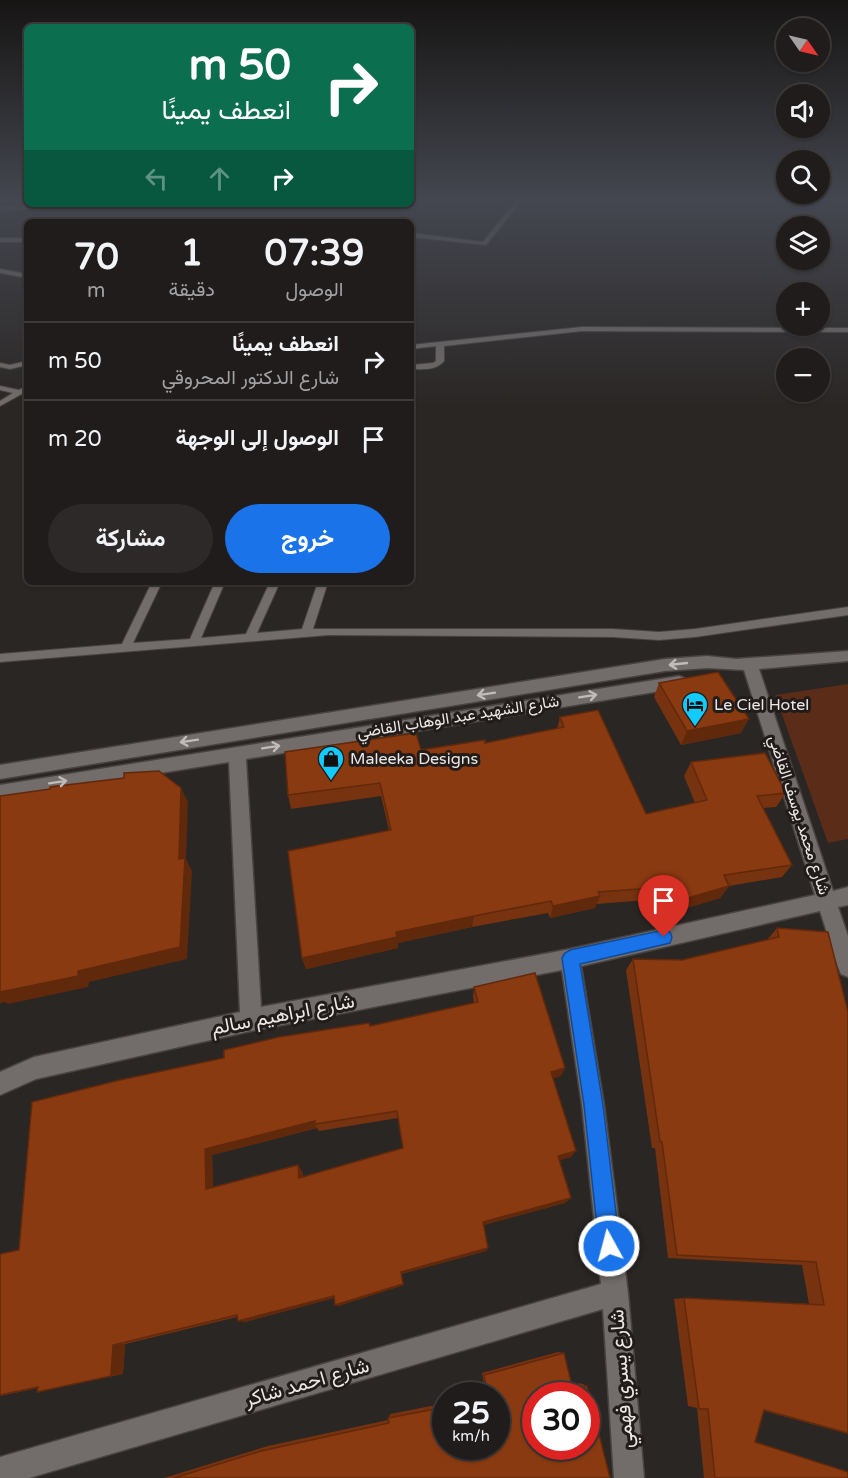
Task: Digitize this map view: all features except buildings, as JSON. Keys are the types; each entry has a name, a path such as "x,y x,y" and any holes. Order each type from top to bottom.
{"street":[{"name":"شارع الشهيد عبد الوهاب القاضي","path":"0,771 665,665 707,662 743,664 848,656"},
{"name":"شارع الشهيد عبد الوهاب القاضي","path":"0,792 694,680 743,664"},
{"name":"شارع محمد يوسف القاضي","path":"743,664 827,900 848,967"},
{"path":"237,753 251,1020"},
{"name":"شارع ابراهيم سالم","path":"0,1084 34,1068 251,1020 570,958 848,896"},
{"name":"شارع يسري فهمي","path":"570,958 593,1105 615,1293 629,1478"},
{"name":"شارع احمد شاكر","path":"0,1472 615,1293"}],"lane":[{"path":"0,271 24,275"},
{"path":"414,347 582,329 848,330"},
{"path":"414,367 436,365 440,361 440,345"},
{"path":"0,365 24,364"},
{"path":"0,388 23,390"},
{"path":"0,404 23,390"},
{"path":"126,647 156,585"},
{"path":"194,642 219,585"},
{"path":"250,637 274,585"},
{"path":"306,633 321,585"},
{"path":"0,658 329,631 601,633 659,636 725,630 846,613"}],"shaded area":[{"path":"848,684 848,839 828,843 775,695"}],"place":[{"name":"Le Ciel Hotel","path":"695,728"},
{"name":"Maleeka Designs","path":"331,782"}],"route":[{"path":"609,1246 593,1105 570,958 664,937"}]}
